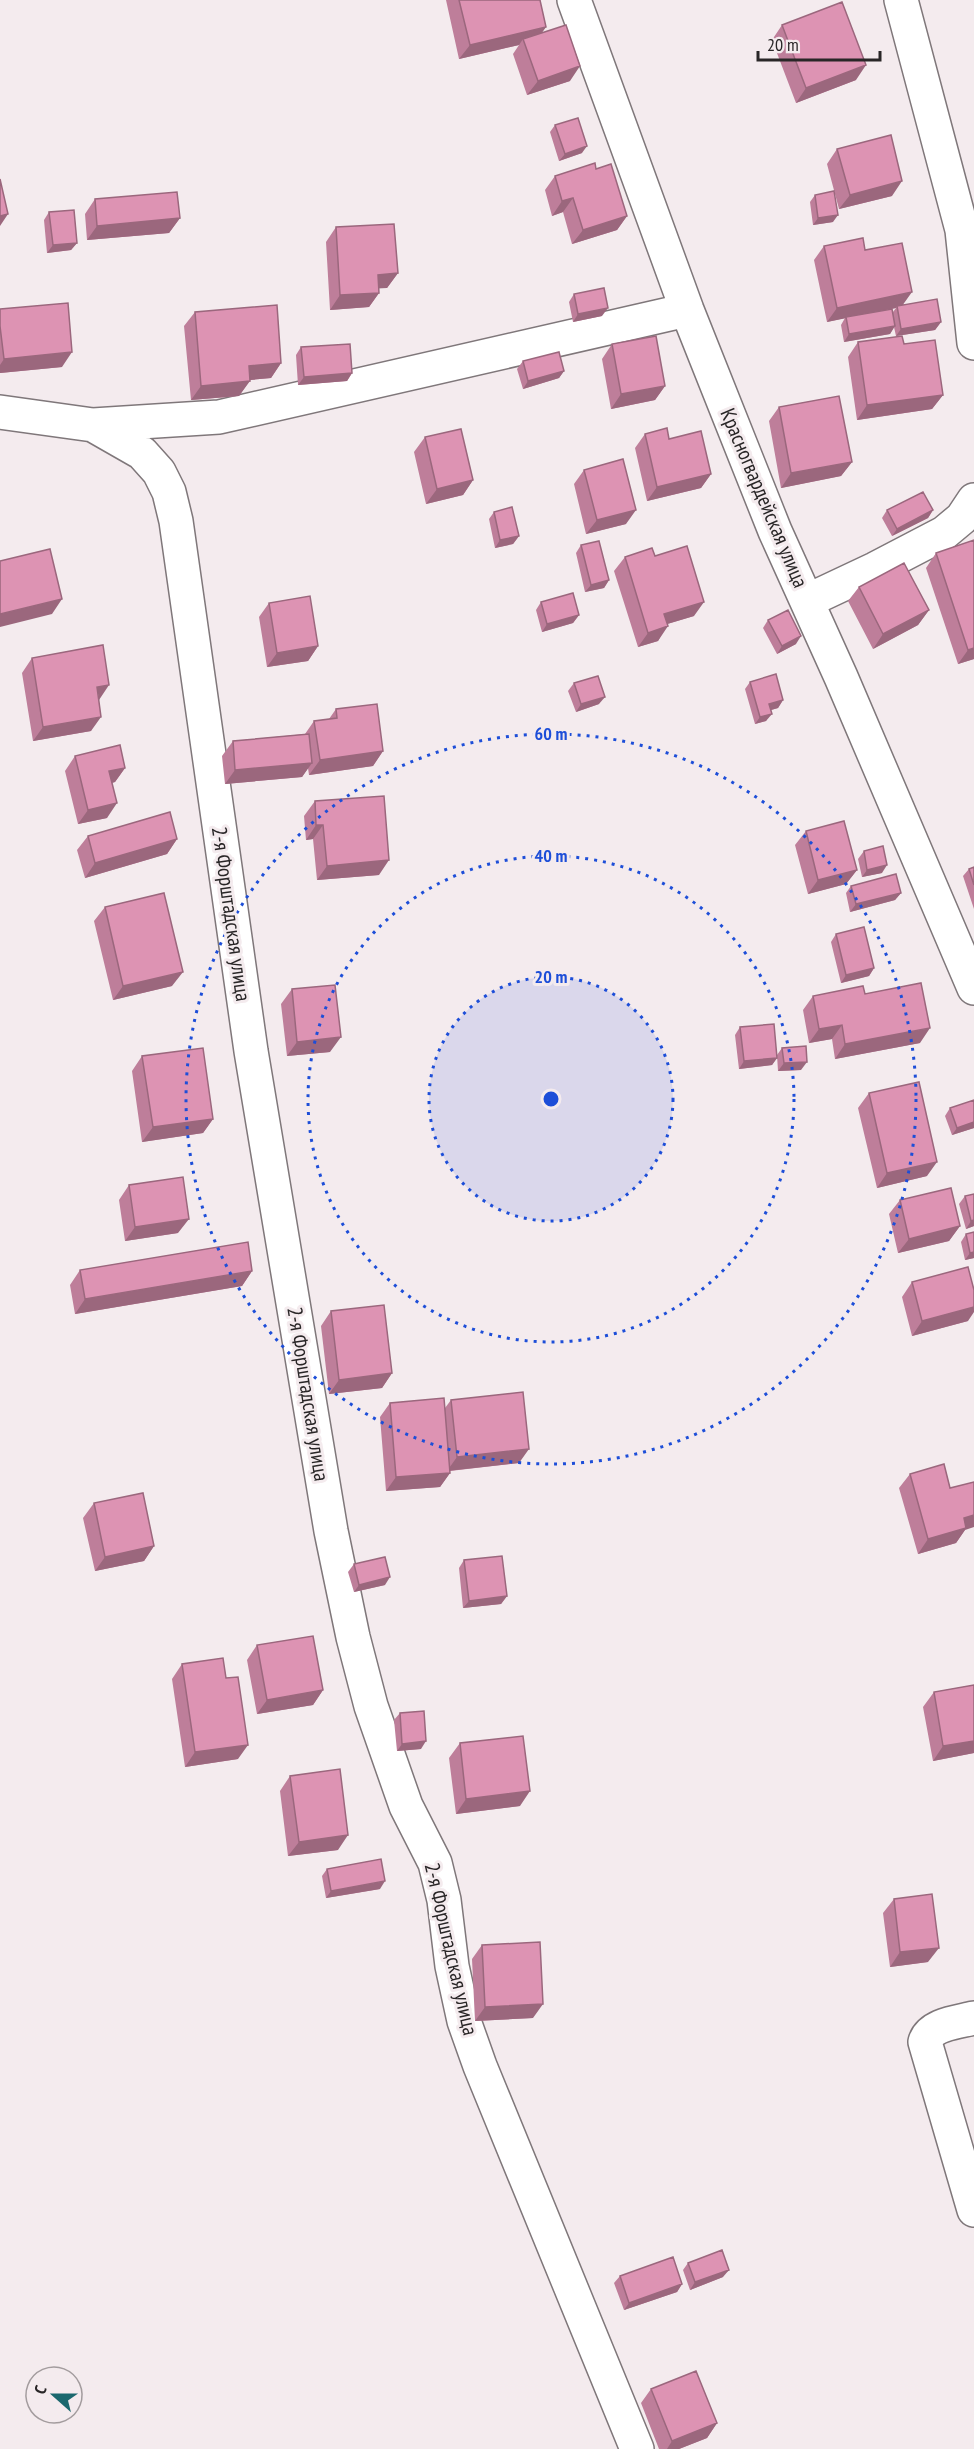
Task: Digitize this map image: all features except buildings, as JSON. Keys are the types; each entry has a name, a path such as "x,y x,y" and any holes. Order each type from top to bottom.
{"street":[{"name":"Красногвардейская улица","path":"573,0 687,310 775,531 974,988"},
{"path":"901,0 968,228 974,342"},
{"path":"93,425 219,417 687,310"},
{"name":"2-я Форштадская улица","path":"0,412 93,425 142,453 159,472 169,492 176,521 251,1051 331,1531 353,1637 368,1695 406,1806 435,1863 444,1900 452,1966 464,2021 480,2066 637,2449"},
{"path":"807,601 944,533 962,518 974,500"},
{"path":"974,2018 936,2028 930,2033 926,2042 974,2210"}]}
